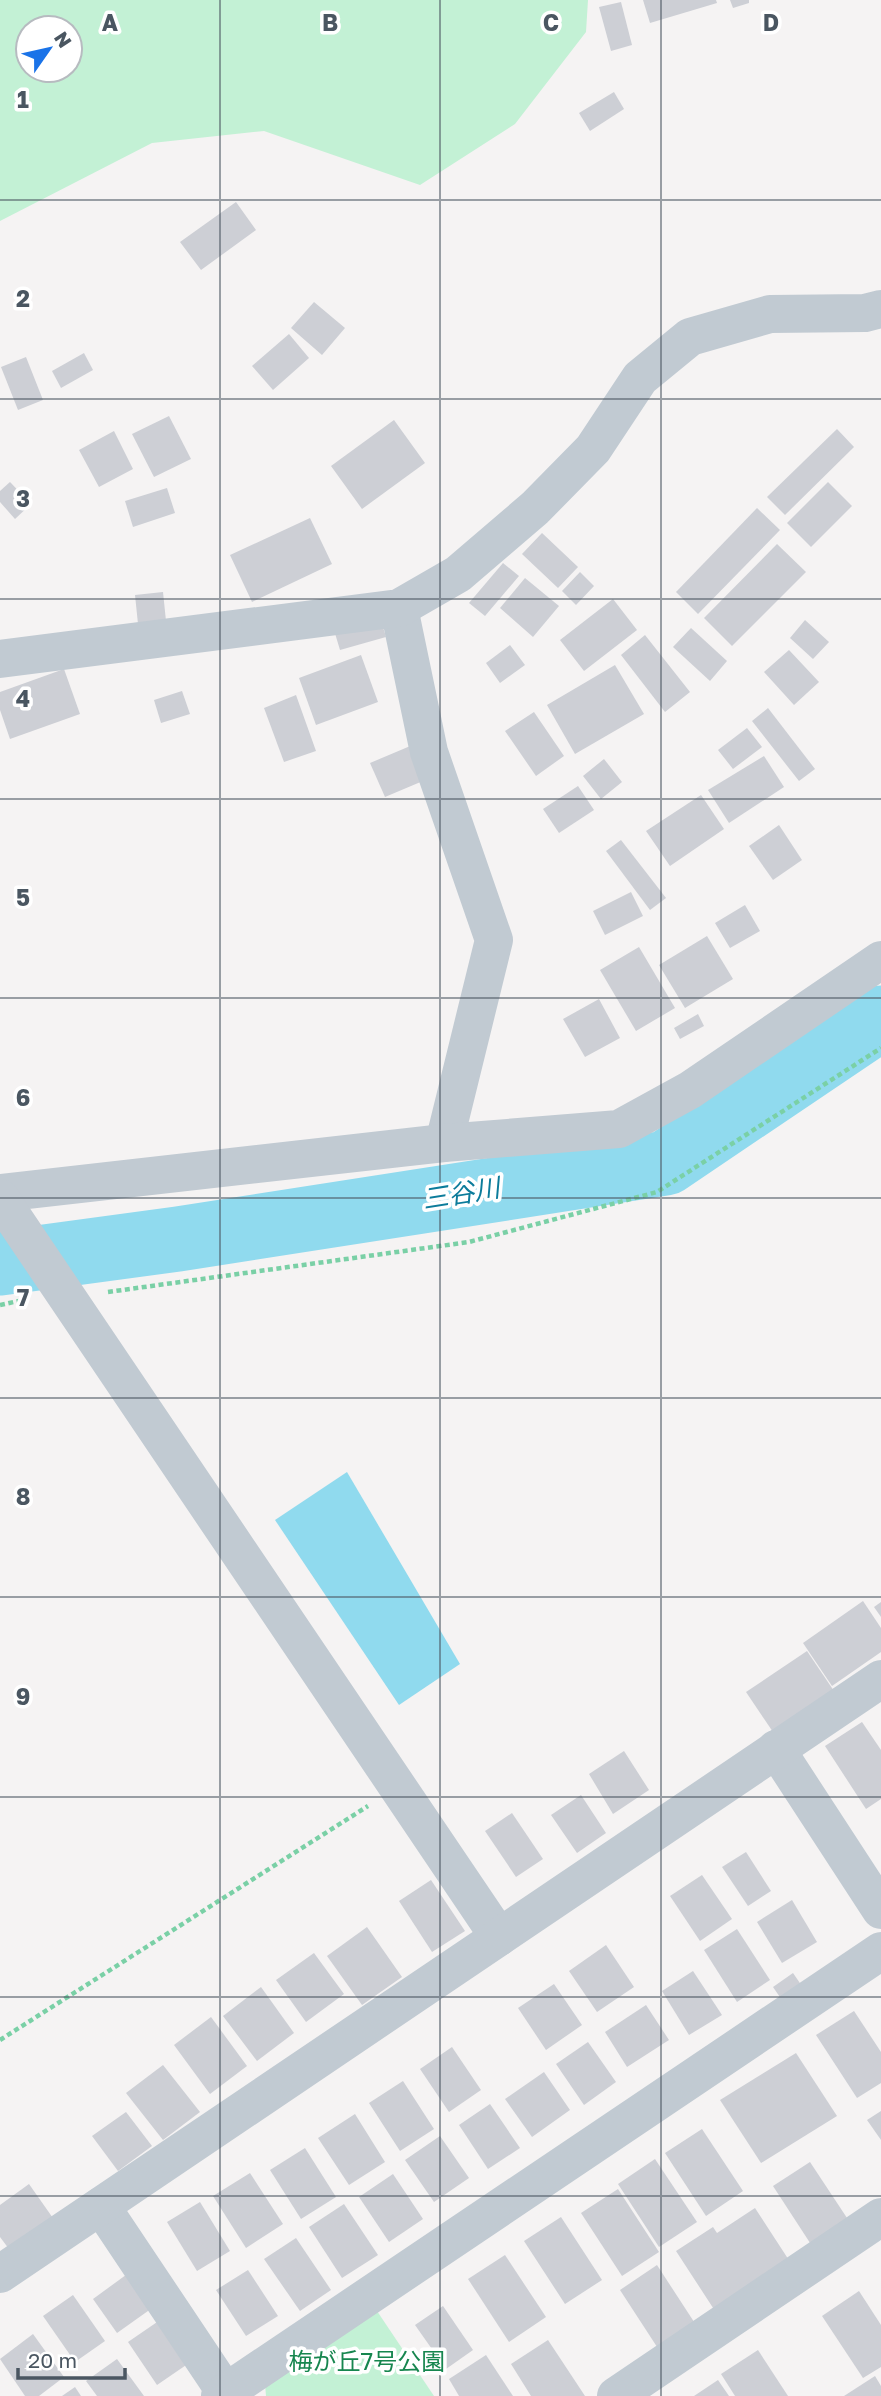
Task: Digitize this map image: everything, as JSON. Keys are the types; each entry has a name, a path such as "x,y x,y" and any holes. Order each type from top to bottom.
{"street":[{"path":"0,659 399,608 458,575 535,508 593,449 640,378 690,337 770,314 865,313 881,309"},
{"path":"399,608 429,752 494,940 444,1143"},
{"path":"499,1937 0,1195 444,1143 619,1129 690,1090 881,960"},
{"path":"0,2274 881,1678"},
{"path":"776,1749 881,1910"},
{"path":"101,2206 225,2395 881,1951"},
{"path":"616,2396 881,2217"}],"path":[{"path":"64,1291 469,1242 657,1192 881,1048"},
{"path":"0,2040 398,1787"}],"green space":[{"path":"0,0 588,0 586,32 515,124 420,185 264,131 152,143 0,221"},
{"name":"梅が丘7号公園","path":"377,2311 434,2396 266,2396 265,2384"}],"water":[{"path":"347,1472 460,1664 399,1705 275,1520"}],"building":[{"path":"643,0 716,0 717,3 650,23"},
{"path":"730,0 749,0 749,3 733,8"},
{"path":"621,2 632,45 611,51 599,7"},
{"path":"614,92 624,109 590,131 579,113"},
{"path":"236,202 256,230 201,270 180,242"},
{"path":"314,302 345,328 322,355 291,328"},
{"path":"289,334 309,358 273,390 252,366"},
{"path":"84,353 93,370 61,388 52,371"},
{"path":"26,357 43,400 18,410 1,367"},
{"path":"169,416 191,459 154,477 132,434"},
{"path":"394,420 425,463 362,509 331,466"},
{"path":"837,429 854,447 785,515 767,497"},
{"path":"114,431 133,469 99,487 79,450"},
{"path":"10,482 31,504 15,519 0,502 0,491"},
{"path":"828,482 852,506 811,547 787,523"},
{"path":"167,488 175,513 133,527 125,501"},
{"path":"757,508 780,530 698,614 676,592"},
{"path":"310,518 332,564 252,602 230,555"},
{"path":"542,533 578,567 558,588 522,554"},
{"path":"777,544 806,572 732,646 704,618"},
{"path":"503,563 519,576 485,616 469,603"},
{"path":"580,572 594,586 576,605 562,591"},
{"path":"525,578 559,606 533,637 500,608"},
{"path":"163,592 166,621 138,624 135,595"},
{"path":"613,599 637,630 584,671 560,640"},
{"path":"380,617 386,637 340,650 334,630"},
{"path":"805,620 829,642 813,659 790,638"},
{"path":"691,628 727,661 710,681 673,647"},
{"path":"645,635 690,692 665,712 621,655"},
{"path":"510,645 525,665 500,683 486,663"},
{"path":"789,650 819,682 794,705 764,672"},
{"path":"361,655 378,702 316,725 299,678"},
{"path":"615,665 644,714 575,754 547,705"},
{"path":"64,669 80,714 10,739 0,710 0,692"},
{"path":"182,691 190,714 161,723 154,700"},
{"path":"296,695 316,751 284,762 264,708"},
{"path":"768,708 815,769 799,781 752,721"},
{"path":"534,712 564,756 536,776 505,731"},
{"path":"747,728 762,747 733,769 718,750"},
{"path":"415,744 430,778 385,797 370,763"},
{"path":"764,756 784,787 729,823 708,790"},
{"path":"604,759 622,782 601,799 583,776"},
{"path":"578,786 594,810 559,833 543,809"},
{"path":"701,795 724,829 670,866 646,831"},
{"path":"779,825 802,860 773,880 749,846"},
{"path":"621,840 666,898 650,910 606,851"},
{"path":"631,892 643,916 605,935 593,911"},
{"path":"745,905 760,931 730,948 715,923"},
{"path":"707,936 733,979 685,1008 659,965"},
{"path":"639,947 675,1008 636,1031 600,970"},
{"path":"599,999 620,1038 585,1057 563,1019"},
{"path":"698,1014 704,1026 680,1039 674,1028"},
{"path":"863,1601 881,1628 881,1652 832,1686 803,1643"},
{"path":"881,1602 881,1617 874,1607"},
{"path":"807,1651 836,1694 775,1735 746,1692"},
{"path":"862,1722 881,1750 881,1799 866,1809 825,1746"},
{"path":"624,1751 649,1790 613,1814 589,1774"},
{"path":"581,1795 606,1833 577,1853 551,1815"},
{"path":"512,1813 543,1859 516,1877 485,1831"},
{"path":"746,1852 771,1891 748,1906 722,1867"},
{"path":"702,1875 732,1919 700,1941 670,1896"},
{"path":"431,1880 465,1931 432,1952 399,1901"},
{"path":"792,1900 817,1942 782,1963 757,1922"},
{"path":"367,1927 402,1977 362,2005 327,1956"},
{"path":"737,1929 770,1980 737,2002 704,1950"},
{"path":"606,1945 634,1987 597,2012 569,1971"},
{"path":"314,1953 344,1994 306,2022 276,1980"},
{"path":"693,1971 722,2015 689,2035 662,1991"},
{"path":"793,1973 806,1992 786,2006 773,1987"},
{"path":"554,1984 582,2025 546,2050 518,2008"},
{"path":"261,1987 294,2033 257,2061 223,2016"},
{"path":"646,2005 669,2040 627,2067 605,2032"},
{"path":"854,2011 881,2052 881,2083 857,2098 816,2035"},
{"path":"211,2017 247,2066 210,2094 174,2045"},
{"path":"588,2042 616,2082 584,2105 556,2064"},
{"path":"452,2047 481,2090 449,2112 420,2069"},
{"path":"796,2053 837,2116 761,2163 720,2100"},
{"path":"163,2065 200,2112 163,2140 126,2093"},
{"path":"544,2072 570,2110 532,2137 505,2099"},
{"path":"403,2081 434,2129 400,2151 369,2103"},
{"path":"490,2104 520,2148 488,2169 459,2125"},
{"path":"881,2111 881,2140 867,2120"},
{"path":"126,2112 152,2146 118,2171 92,2136"},
{"path":"355,2114 385,2162 349,2185 318,2138"},
{"path":"702,2129 743,2191 706,2216 665,2153"},
{"path":"440,2136 469,2178 434,2202 405,2160"},
{"path":"305,2148 336,2197 301,2219 270,2170"},
{"path":"655,2159 697,2222 659,2247 618,2184"},
{"path":"810,2162 851,2224 814,2249 773,2186"},
{"path":"250,2173 283,2224 246,2248 213,2196"},
{"path":"393,2174 423,2219 389,2242 359,2197"},
{"path":"29,2184 55,2221 12,2253 0,2237 0,2205"},
{"path":"618,2189 659,2252 622,2276 581,2213"},
{"path":"200,2202 230,2251 197,2271 167,2222"},
{"path":"344,2204 378,2255 342,2278 309,2227"},
{"path":"755,2208 796,2271 717,2314 676,2251 713,2227 717,2233"},
{"path":"561,2217 602,2280 565,2304 524,2241"},
{"path":"296,2238 331,2290 300,2311 264,2259"},
{"path":"505,2255 546,2317 509,2342 468,2279"},
{"path":"657,2265 698,2328 661,2353 620,2290"},
{"path":"248,2270 278,2316 246,2336 216,2290"},
{"path":"130,2272 155,2306 117,2333 93,2299"},
{"path":"859,2291 881,2325 881,2367 863,2378 822,2316"},
{"path":"73,2295 105,2341 75,2362 43,2316"},
{"path":"443,2306 473,2350 446,2369 415,2325"},
{"path":"163,2318 192,2361 157,2385 128,2342"},
{"path":"33,2334 64,2377 39,2396 25,2396 0,2359"},
{"path":"548,2340 585,2396 531,2396 511,2364"},
{"path":"758,2350 788,2396 735,2396 721,2374"},
{"path":"486,2355 513,2396 459,2396 449,2379"},
{"path":"117,2359 144,2396 97,2396 86,2381"},
{"path":"875,2376 881,2386 881,2396 844,2396"},
{"path":"718,2380 729,2396 694,2396"},
{"path":"75,2387 81,2396 62,2396"}],"waterway":[{"name":"三谷川","path":"0,1263 178,1239 666,1163 881,1018"}]}
